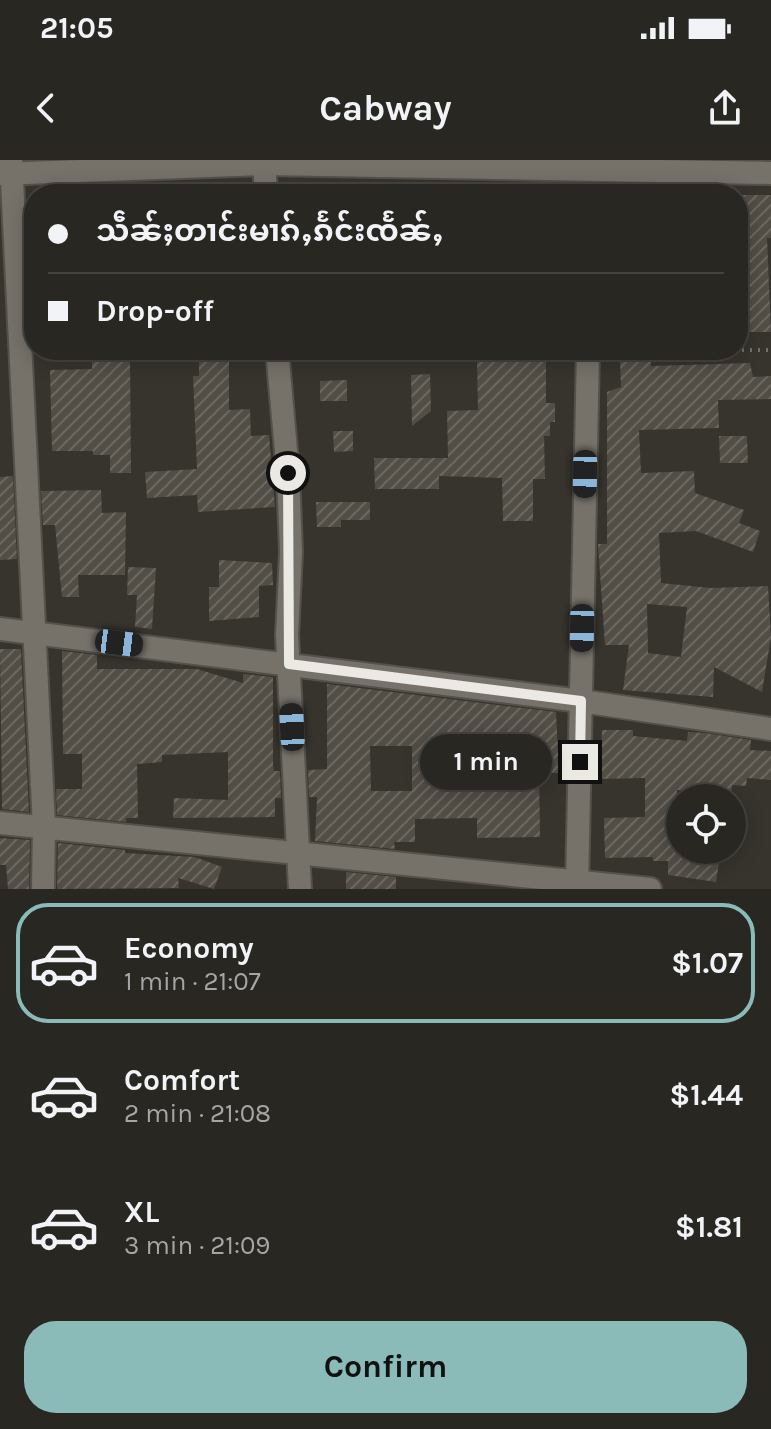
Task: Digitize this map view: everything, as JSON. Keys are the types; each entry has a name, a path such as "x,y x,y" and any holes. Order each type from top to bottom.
{"street":[{"path":"264,162 265,184"},
{"path":"43,889 44,827 8,169 264,162 584,175 771,173"},
{"path":"278,360 288,473 289,664 300,889"},
{"path":"578,886 588,360"},
{"path":"0,629 581,701 771,729"},
{"path":"0,823 299,853 578,886 650,889"}],"path":[{"path":"748,350 771,350"}],"building":[{"path":"748,195 771,195 771,238 767,238 771,332 748,332"},
{"path":"92,360 130,360 131,473 110,473 110,455 93,455 93,451 52,451 50,370 92,369"},
{"path":"199,360 229,360 229,410 250,409 251,436 269,435 275,507 198,512 197,495 147,498 145,472 197,469 193,376 199,376"},
{"path":"546,360 546,403 555,403 555,422 550,422 550,436 544,436 545,479 533,479 533,521 503,521 502,478 439,476 439,489 375,489 374,458 448,458 447,411 478,410 477,362"},
{"path":"651,360 651,366 750,363 753,377 771,376 771,399 718,400 719,428 639,430 641,473 694,471 695,493 744,510 739,523 760,531 753,552 696,531 659,533 661,583 711,588 768,586 771,637 762,692 714,667 713,697 623,690 629,645 605,645 598,544 607,544 607,392 621,387 620,361","holes":["647,604 687,607 681,657 648,653"]},
{"path":"430,374 431,411 412,426 411,375"},
{"path":"347,380 347,401 320,401 320,381"},
{"path":"333,431 353,431 353,451 334,452"},
{"path":"719,436 747,436 748,463 720,463"},
{"path":"13,476 17,559 0,560 0,477"},
{"path":"101,490 102,513 126,512 125,575 78,575 79,597 62,597 55,525 43,525 41,491"},
{"path":"316,502 370,502 370,520 341,520 341,527 317,527"},
{"path":"219,560 272,563 273,585 259,586 259,617 209,621 209,587 219,587"},
{"path":"128,567 156,568 152,629 135,627 137,595 127,595"},
{"path":"0,649 21,649 29,812 2,809"},
{"path":"62,651 97,655 97,669 197,669 243,683 243,674 273,677 273,763 274,771 280,771 281,798 275,798 275,817 173,818 174,798 228,800 228,752 162,755 162,762 137,764 138,818 126,818 126,822 57,815 56,789 82,789 82,754 63,754"},
{"path":"327,684 556,712 559,773 539,773 540,837 477,838 477,818 415,819 415,842 394,842 395,849 315,841 317,797 309,797 308,770 327,769","holes":["370,746 412,746 412,791 371,791"]},
{"path":"602,730 633,730 633,736 687,741 688,732 705,733 751,740 750,750 771,751 771,780 747,778 746,786 666,784 666,861 653,861 653,857 605,858 604,818 645,817 645,778 600,779"},
{"path":"0,838 30,840 29,889 8,889 6,865 0,865"},
{"path":"58,843 125,850 125,853 195,857 222,867 214,889 178,878 179,888 57,889"},
{"path":"668,864 719,864 716,882 668,875"},
{"path":"346,872 396,877 396,889 346,889"}],"route":[{"path":"288,473 291,552 287,635 289,664 581,701 580,762"}]}
